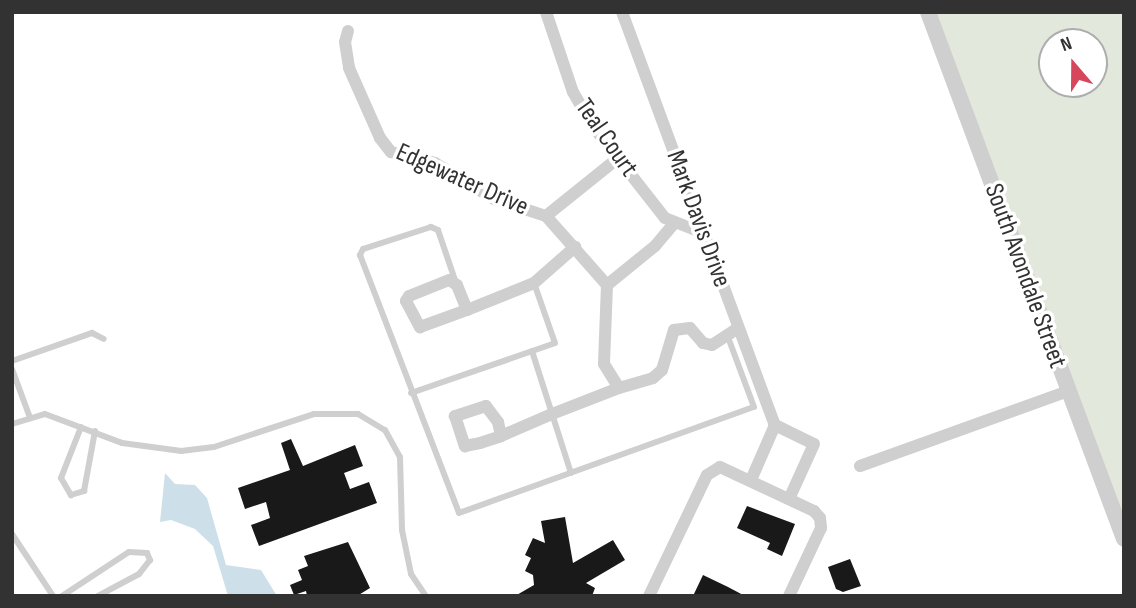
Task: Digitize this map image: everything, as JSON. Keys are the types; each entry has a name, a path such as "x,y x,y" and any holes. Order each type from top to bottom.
{"street":[{"name":"Teal Court","path":"546,12 573,92 617,159 665,218 703,233"},
{"name":"Mark Davis Drive","path":"622,12 775,425"},
{"name":"South Avondale Street","path":"928,12 1124,539"},
{"name":"Edgewater Drive","path":"348,31 345,42 349,68 380,138 391,152 435,163 494,199 546,216 607,285"},
{"path":"546,216 617,159"},
{"path":"619,388 604,364 607,285 655,246 674,223"},
{"path":"467,310 457,285 449,280 409,296 414,323 420,327 467,310 534,283 575,247"},
{"path":"501,436 619,388 653,378 662,370 674,330 690,328 704,343 712,345 738,328"},
{"path":"860,466 1068,391"},
{"path":"751,480 775,425 814,444 789,499"},
{"path":"649,596 711,471 720,467 814,511 821,522 789,596"}],"lane":[{"path":"457,285 438,230 430,226 363,249 360,256 458,513 754,407 728,337"},
{"path":"411,393 555,343 534,283"},
{"path":"12,361 92,333 104,340"},
{"path":"532,351 571,473"},
{"path":"12,369 29,415"},
{"path":"12,424 29,415 45,414 121,443 181,452 214,447 314,414 358,414 374,421 400,457 402,530 411,574 425,596"},
{"path":"81,427 61,478 71,495 84,491 95,431"},
{"path":"12,534 52,596"},
{"path":"62,596 129,552 147,553 150,560 139,574 98,596"}],"shaded area":[{"path":"935,12 1124,12 1124,522"},
{"path":"165,473 175,484 195,485 207,498 226,565 261,570 277,596 228,596 213,546 195,529 171,520 160,522"}],"building":[{"path":"291,439 303,466 355,445 363,466 344,473 350,489 369,482 377,503 259,546 251,525 270,518 266,502 245,509 238,488 290,470 281,443"},
{"path":"747,506 795,524 782,556 767,549 770,543 737,528"},
{"path":"565,517 573,563 613,540 625,560 586,583 595,588 592,596 515,596 534,585 533,575 525,571 531,558 525,555 533,538 545,543 541,521"},
{"path":"348,542 370,588 357,596 307,596 306,591 294,595 290,585 302,580 298,570 308,566 304,556"},
{"path":"850,559 861,586 843,592 836,589 828,567"},
{"path":"703,575 728,587 745,596 693,596"}]}
